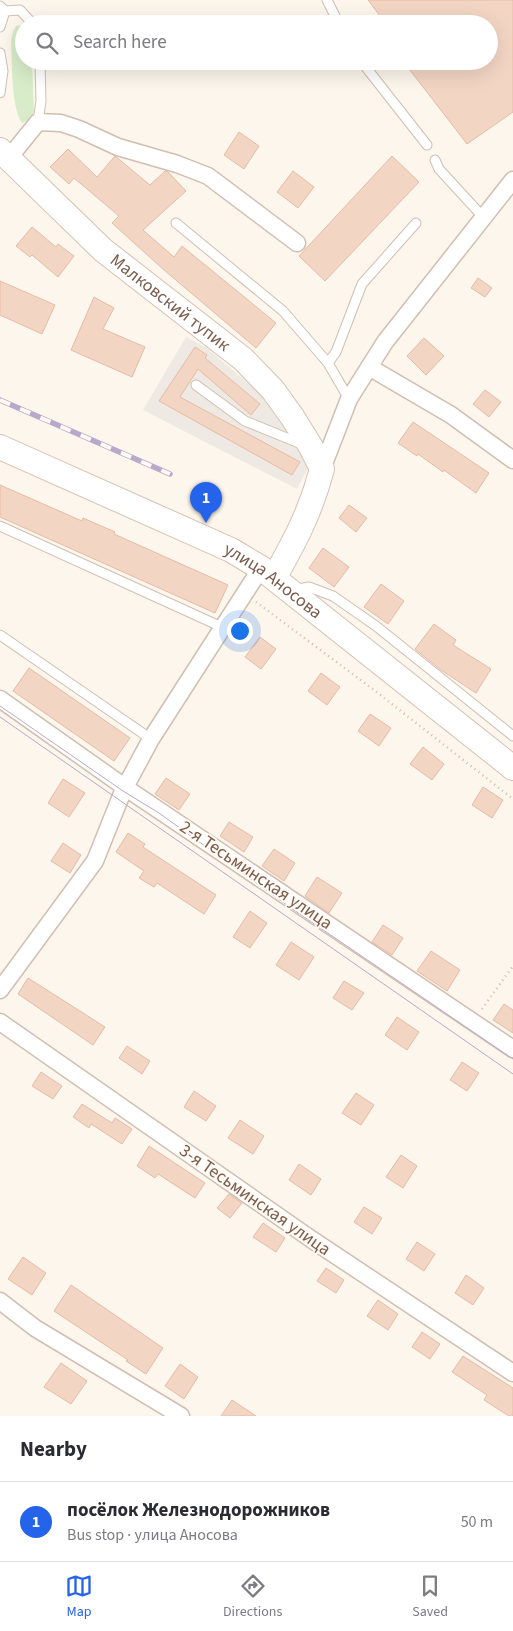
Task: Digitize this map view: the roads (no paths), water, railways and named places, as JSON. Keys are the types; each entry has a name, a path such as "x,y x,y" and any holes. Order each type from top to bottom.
{"main road":[{"name":"Малковский тупик","path":"4,154 103,250 243,359 272,390 312,447 322,469"},
{"name":"улица Аносова","path":"0,447 231,550 275,579 513,768"},
{"path":"275,579 299,533 314,498 322,469"}],"street":[{"path":"4,154 38,122 61,123 118,147 177,164 208,176 297,243"},
{"path":"322,469 349,398 385,342 513,180"},
{"path":"369,367 450,415 513,460"},
{"path":"0,990 96,861 123,794 151,739 245,593 275,579"},
{"name":"2-я Тесьминская улица","path":"0,699 123,794 473,1021 513,1049"},
{"name":"3-я Тесьминская улица","path":"0,1022 311,1239 513,1373"},
{"path":"0,1301 35,1328 181,1416"}],"lane":[{"path":"327,0 334,15"},
{"path":"0,27 3,8 20,10 25,15"},
{"path":"0,53 3,71 0,93"},
{"path":"38,122 41,101 40,70"},
{"path":"368,70 427,145"},
{"path":"435,160 439,169 484,218"},
{"path":"176,223 283,311 328,363 349,398"},
{"path":"328,363 336,352 362,284 416,223"},
{"path":"196,385 245,420 312,447"},
{"path":"0,526 224,628"},
{"path":"275,579 309,587 333,596 376,626 513,736"},
{"path":"0,635 151,739"}],"tram line":[{"path":"0,706 123,791 159,813 291,908 513,1059"},
{"path":"0,717 513,1074"}],"railway":[{"path":"0,400 170,474"}],"place":[{"name":"посёлок Железнодорожников","path":"206,523"}]}
